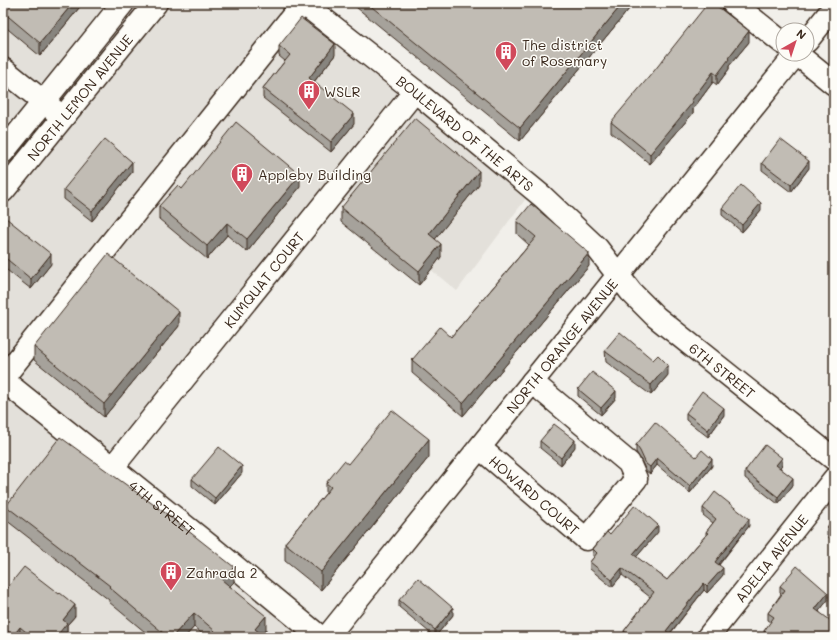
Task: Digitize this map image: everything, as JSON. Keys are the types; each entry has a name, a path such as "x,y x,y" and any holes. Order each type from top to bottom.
{"street":[{"path":"3,152 123,3"},
{"name":"NORTH LEMON AVENUE","path":"3,191 156,3"},
{"path":"3,379 303,3"},
{"name":"BOULEVARD OF THE ARTS","path":"303,3 415,91 548,201 597,248 617,275"},
{"path":"733,3 775,37"},
{"path":"815,31 834,7"},
{"name":"NORTH ORANGE AVENUE","path":"327,637 790,62"},
{"path":"806,62 834,84"},
{"path":"3,69 63,117"},
{"name":"KUMQUAT COURT","path":"112,468 415,91"},
{"name":"6TH STREET","path":"617,275 656,318 834,459"},
{"name":"4TH STREET","path":"3,379 320,637"},
{"name":"HOWARD COURT","path":"480,448 586,539 636,480 629,463 532,382"},
{"name":"ADELIA AVENUE","path":"709,637 834,479"}],"shaded area":[{"path":"3,3 111,3 43,87 3,55"},
{"path":"168,3 287,3 289,5 3,363 3,206"},
{"path":"304,17 401,93 112,454 16,377"},
{"path":"3,82 29,104 3,136"},
{"path":"416,105 527,197 457,291 342,197"},
{"path":"3,394 168,529 209,559 304,637 3,637"}],"building":[{"path":"3,3 73,3 40,43 3,12"},
{"name":"The district of Rosemary","path":"367,3 623,3 520,128"},
{"path":"708,3 713,3 749,31 717,75 713,72 691,101 693,102 650,154 611,122"},
{"path":"301,18 335,44 309,78 354,114 331,142 263,88 290,55 279,46"},
{"path":"415,118 479,171 429,234 441,244 419,271 341,208"},
{"name":"Appleby Building","path":"236,122 300,175 247,239 227,223 207,246 159,206 178,185 182,189"},
{"path":"105,139 132,162 92,211 64,189"},
{"path":"780,139 809,161 791,185 762,163"},
{"path":"741,185 761,203 742,225 722,208"},
{"path":"531,204 589,253 463,403 412,360 440,327 451,337 536,237 517,221"},
{"path":"6,218 51,254 31,279 3,256 3,222"},
{"path":"108,254 179,312 104,404 34,347"},
{"path":"620,332 653,360 658,355 668,365 651,385 606,352 605,350"},
{"path":"592,372 616,391 601,408 578,389"},
{"path":"702,391 724,408 708,430 686,413"},
{"path":"392,410 429,439 321,572 285,543 331,487 326,483 344,461 348,464"},
{"path":"655,422 696,457 702,450 712,459 690,486 657,458 650,467 646,464 636,445"},
{"path":"554,424 575,440 561,458 540,441"},
{"path":"60,437 168,515 234,567 222,580 266,616 255,629 265,637 210,637 215,631 194,613 172,637 168,637 109,587 110,586 6,506"},
{"path":"765,445 782,458 776,465 793,478 778,497 745,471"},
{"path":"219,447 242,466 215,498 192,479"},
{"path":"715,492 749,519 715,562 723,568 707,586 704,583 666,631 673,636 672,637 631,637 624,631 654,592 622,568 612,580 590,562 597,553 593,549 607,532 610,535 635,505 658,525 633,554 667,580 708,533 706,532 716,519 703,508"},
{"path":"834,519 834,532 827,527"},
{"path":"797,566 828,593 815,609 834,623 834,637 772,637 764,631 774,617 768,613 785,590 780,586"},
{"path":"24,567 75,605 63,620 67,623 56,637 32,637 20,627 13,636 3,627 3,593"},
{"path":"418,578 453,608 435,630 399,600"}],"place":[{"name":"The district of Rosemary","path":"506,72"},
{"name":"WSLR","path":"309,110"},
{"name":"Appleby Building","path":"242,194"},
{"name":"Zahrada 2","path":"171,592"}]}
